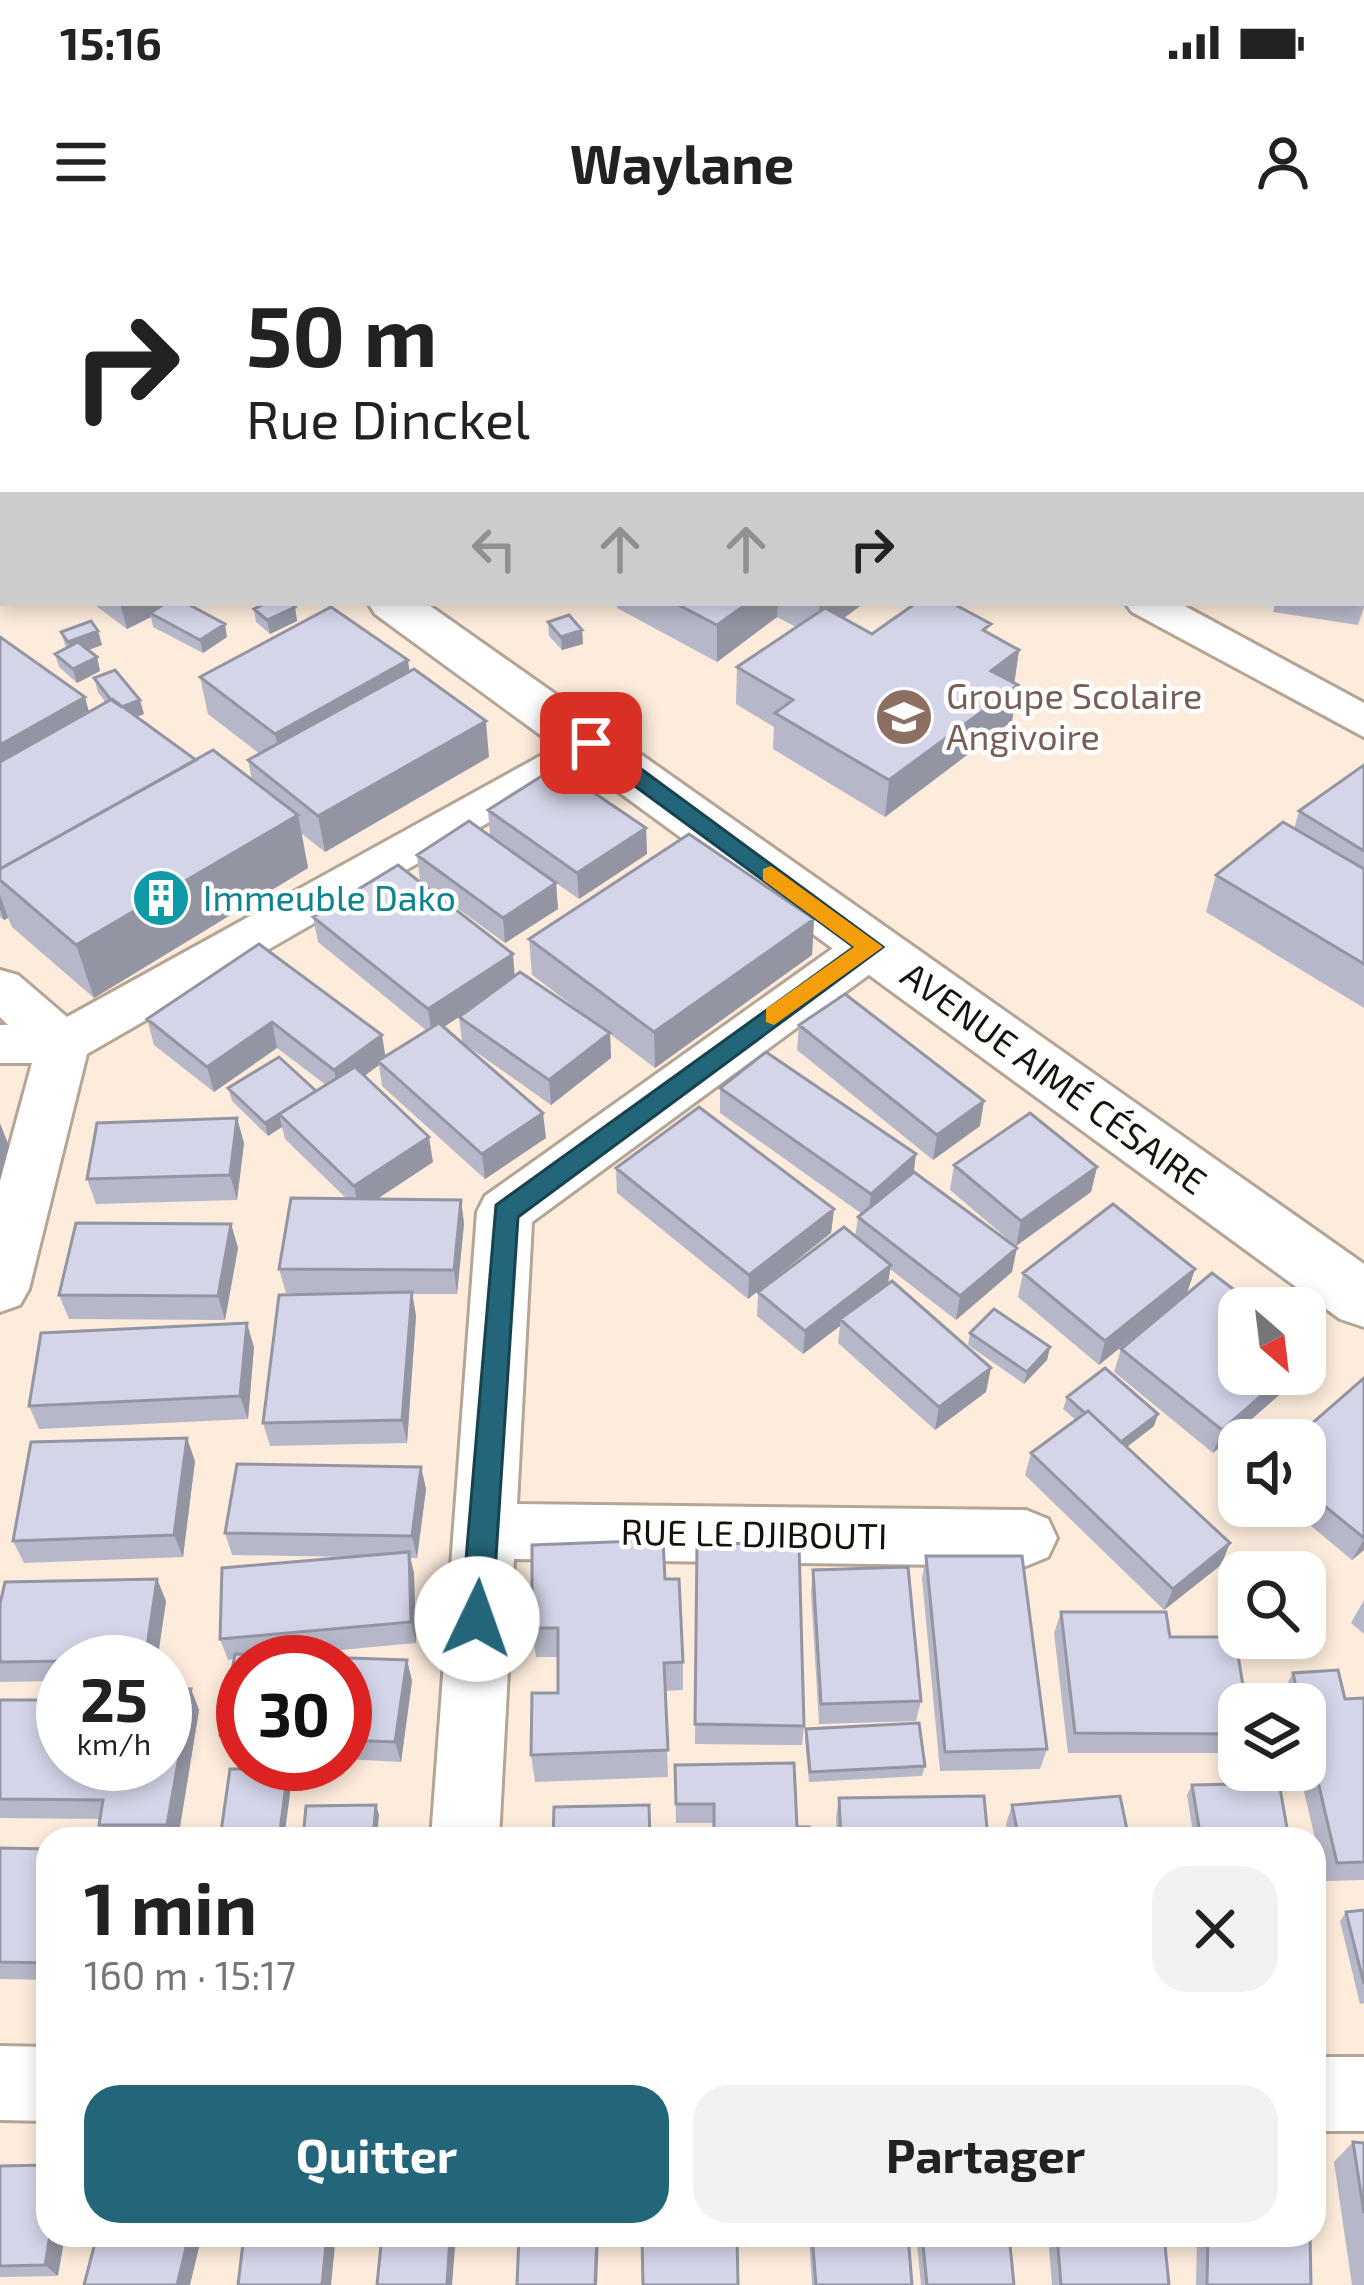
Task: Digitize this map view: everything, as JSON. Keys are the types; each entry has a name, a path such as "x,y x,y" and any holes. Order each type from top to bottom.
{"street":[{"name":"AVENUE AIMÉ CÉSAIRE","path":"397,606 1364,1300"},
{"path":"1152,606 1364,722"},
{"path":"0,1044 63,1043 591,743"},
{"path":"465,1827 505,1212 871,947"},
{"path":"0,988 63,1043"},
{"path":"0,1289 63,1043"},
{"name":"RUE LE DJIBOUTI","path":"482,1531 1026,1538"},
{"path":"0,2083 36,2084"},
{"path":"1326,2094 1364,2095"}],"building":[{"path":"161,606 192,606 225,624 200,640 150,613"},
{"path":"260,606 295,607 267,620 254,609"},
{"path":"681,606 744,606 717,625"},
{"path":"912,606 958,606 991,624 983,630 1019,650 991,671 1018,685 889,780 775,713 793,700 737,667 825,608 872,634"},
{"path":"331,607 408,660 275,734 200,677"},
{"path":"569,615 582,630 561,637 548,622"},
{"path":"91,621 98,631 68,642 61,632"},
{"path":"0,637 85,697 0,745"},
{"path":"78,642 97,657 73,669 55,654"},
{"path":"414,669 486,721 318,816 248,760"},
{"path":"115,670 140,700 122,707 94,678"},
{"path":"112,699 196,760 0,869 0,762"},
{"path":"213,750 298,815 76,945 0,880 0,869"},
{"path":"1364,765 1364,851 1299,811"},
{"path":"556,767 646,828 577,873 488,810"},
{"path":"469,821 556,883 503,918 417,855"},
{"path":"1283,822 1364,869 1364,964 1216,875"},
{"path":"689,834 814,919 654,1032 529,939"},
{"path":"398,865 513,954 428,1009 313,917"},
{"path":"259,944 382,1035 334,1070 272,1022 207,1067 147,1019"},
{"path":"520,972 610,1033 549,1080 459,1017"},
{"path":"845,994 984,1101 937,1135 799,1025"},
{"path":"439,1023 543,1113 482,1154 378,1061"},
{"path":"766,1052 916,1154 871,1194 720,1088"},
{"path":"279,1057 316,1091 265,1123 228,1088"},
{"path":"355,1067 429,1137 354,1186 279,1114"},
{"path":"699,1107 834,1209 749,1275 616,1168"},
{"path":"1030,1113 1097,1167 1021,1221 954,1165"},
{"path":"237,1118 230,1175 87,1179 97,1123"},
{"path":"914,1172 1017,1248 960,1296 858,1217"},
{"path":"291,1198 461,1200 454,1270 279,1269"},
{"path":"1113,1204 1195,1269 1105,1341 1023,1273"},
{"path":"76,1223 231,1224 218,1296 59,1295"},
{"path":"844,1227 891,1265 805,1331 758,1292"},
{"path":"1212,1273 1230,1287 1218,1287 1218,1395 1262,1395 1235,1419 1218,1419 1218,1427 1121,1349"},
{"path":"892,1281 991,1368 939,1407 840,1319"},
{"path":"412,1292 402,1420 263,1423 279,1295"},
{"path":"994,1309 1050,1347 1027,1372 970,1333"},
{"path":"247,1323 240,1396 29,1406 41,1333"},
{"path":"1105,1368 1158,1414 1121,1442 1067,1397"},
{"path":"1364,1378 1364,1538 1326,1507 1326,1419 1317,1419"},
{"path":"1088,1411 1230,1543 1173,1589 1031,1453"},
{"path":"187,1438 174,1535 13,1541 31,1442"},
{"path":"237,1464 421,1467 412,1536 225,1533"},
{"path":"663,1540 665,1579 679,1579 683,1662 664,1663 668,1750 531,1755 532,1693 558,1693 558,1628 532,1628 532,1545"},
{"path":"697,1543 799,1544 804,1726 695,1724"},
{"path":"409,1552 411,1622 220,1635 222,1568"},
{"path":"926,1556 1022,1556 1047,1749 945,1752"},
{"path":"908,1567 921,1701 821,1704 813,1570"},
{"path":"157,1579 149,1635 36,1635 36,1662 0,1662 0,1604 5,1582"},
{"path":"1061,1612 1166,1612 1170,1637 1218,1637 1218,1659 1239,1659 1243,1683 1218,1683 1218,1734 1075,1733"},
{"path":"372,1659 407,1660 395,1742 372,1741"},
{"path":"1338,1670 1345,1699 1364,1698 1364,1862 1337,1863 1320,1791 1326,1791 1326,1683 1295,1683 1293,1673"},
{"path":"0,1700 36,1700 36,1791 173,1791 167,1825 99,1825 103,1800 0,1799"},
{"path":"919,1723 925,1766 810,1772 806,1729"},
{"path":"794,1763 797,1827 714,1827 714,1804 676,1804 675,1765"},
{"path":"1218,1784 1218,1791 1280,1791 1287,1827 1199,1827 1192,1785"},
{"path":"227,1791 285,1791 281,1827 222,1827"},
{"path":"984,1796 987,1827 840,1827 839,1798"},
{"path":"1120,1796 1126,1827 1017,1827 1012,1805"},
{"path":"376,1805 374,1827 304,1827 306,1806"},
{"path":"649,1805 650,1827 553,1827 554,1807"},
{"path":"0,1848 36,1849 36,1963 0,1962"},
{"path":"1364,1910 1364,1984 1346,1912"},
{"path":"1353,2142 1364,2143 1364,2213"},
{"path":"36,2165 36,2247 48,2247 45,2265 0,2266 0,2166"},
{"path":"94,2247 186,2247 177,2285 84,2285"},
{"path":"243,2247 326,2247 322,2285 238,2285"},
{"path":"381,2247 449,2247 447,2285 377,2285"},
{"path":"519,2247 597,2247 595,2285 517,2285"},
{"path":"642,2247 737,2247 738,2285 643,2285"},
{"path":"813,2247 909,2247 912,2285 816,2285"},
{"path":"923,2247 1010,2247 1014,2285 927,2285"},
{"path":"1058,2247 1165,2247 1169,2285 1061,2285"},
{"path":"1208,2247 1310,2247 1311,2285 1207,2285"}],"slow traffic":[{"path":"771,874 871,947 774,1016"}],"place":[{"name":"Groupe Scolaire Angivoire","path":"904,717"},
{"name":"Immeuble Dako","path":"161,898"}],"route":[{"path":"477,1619 505,1212 871,947 591,743"}]}
